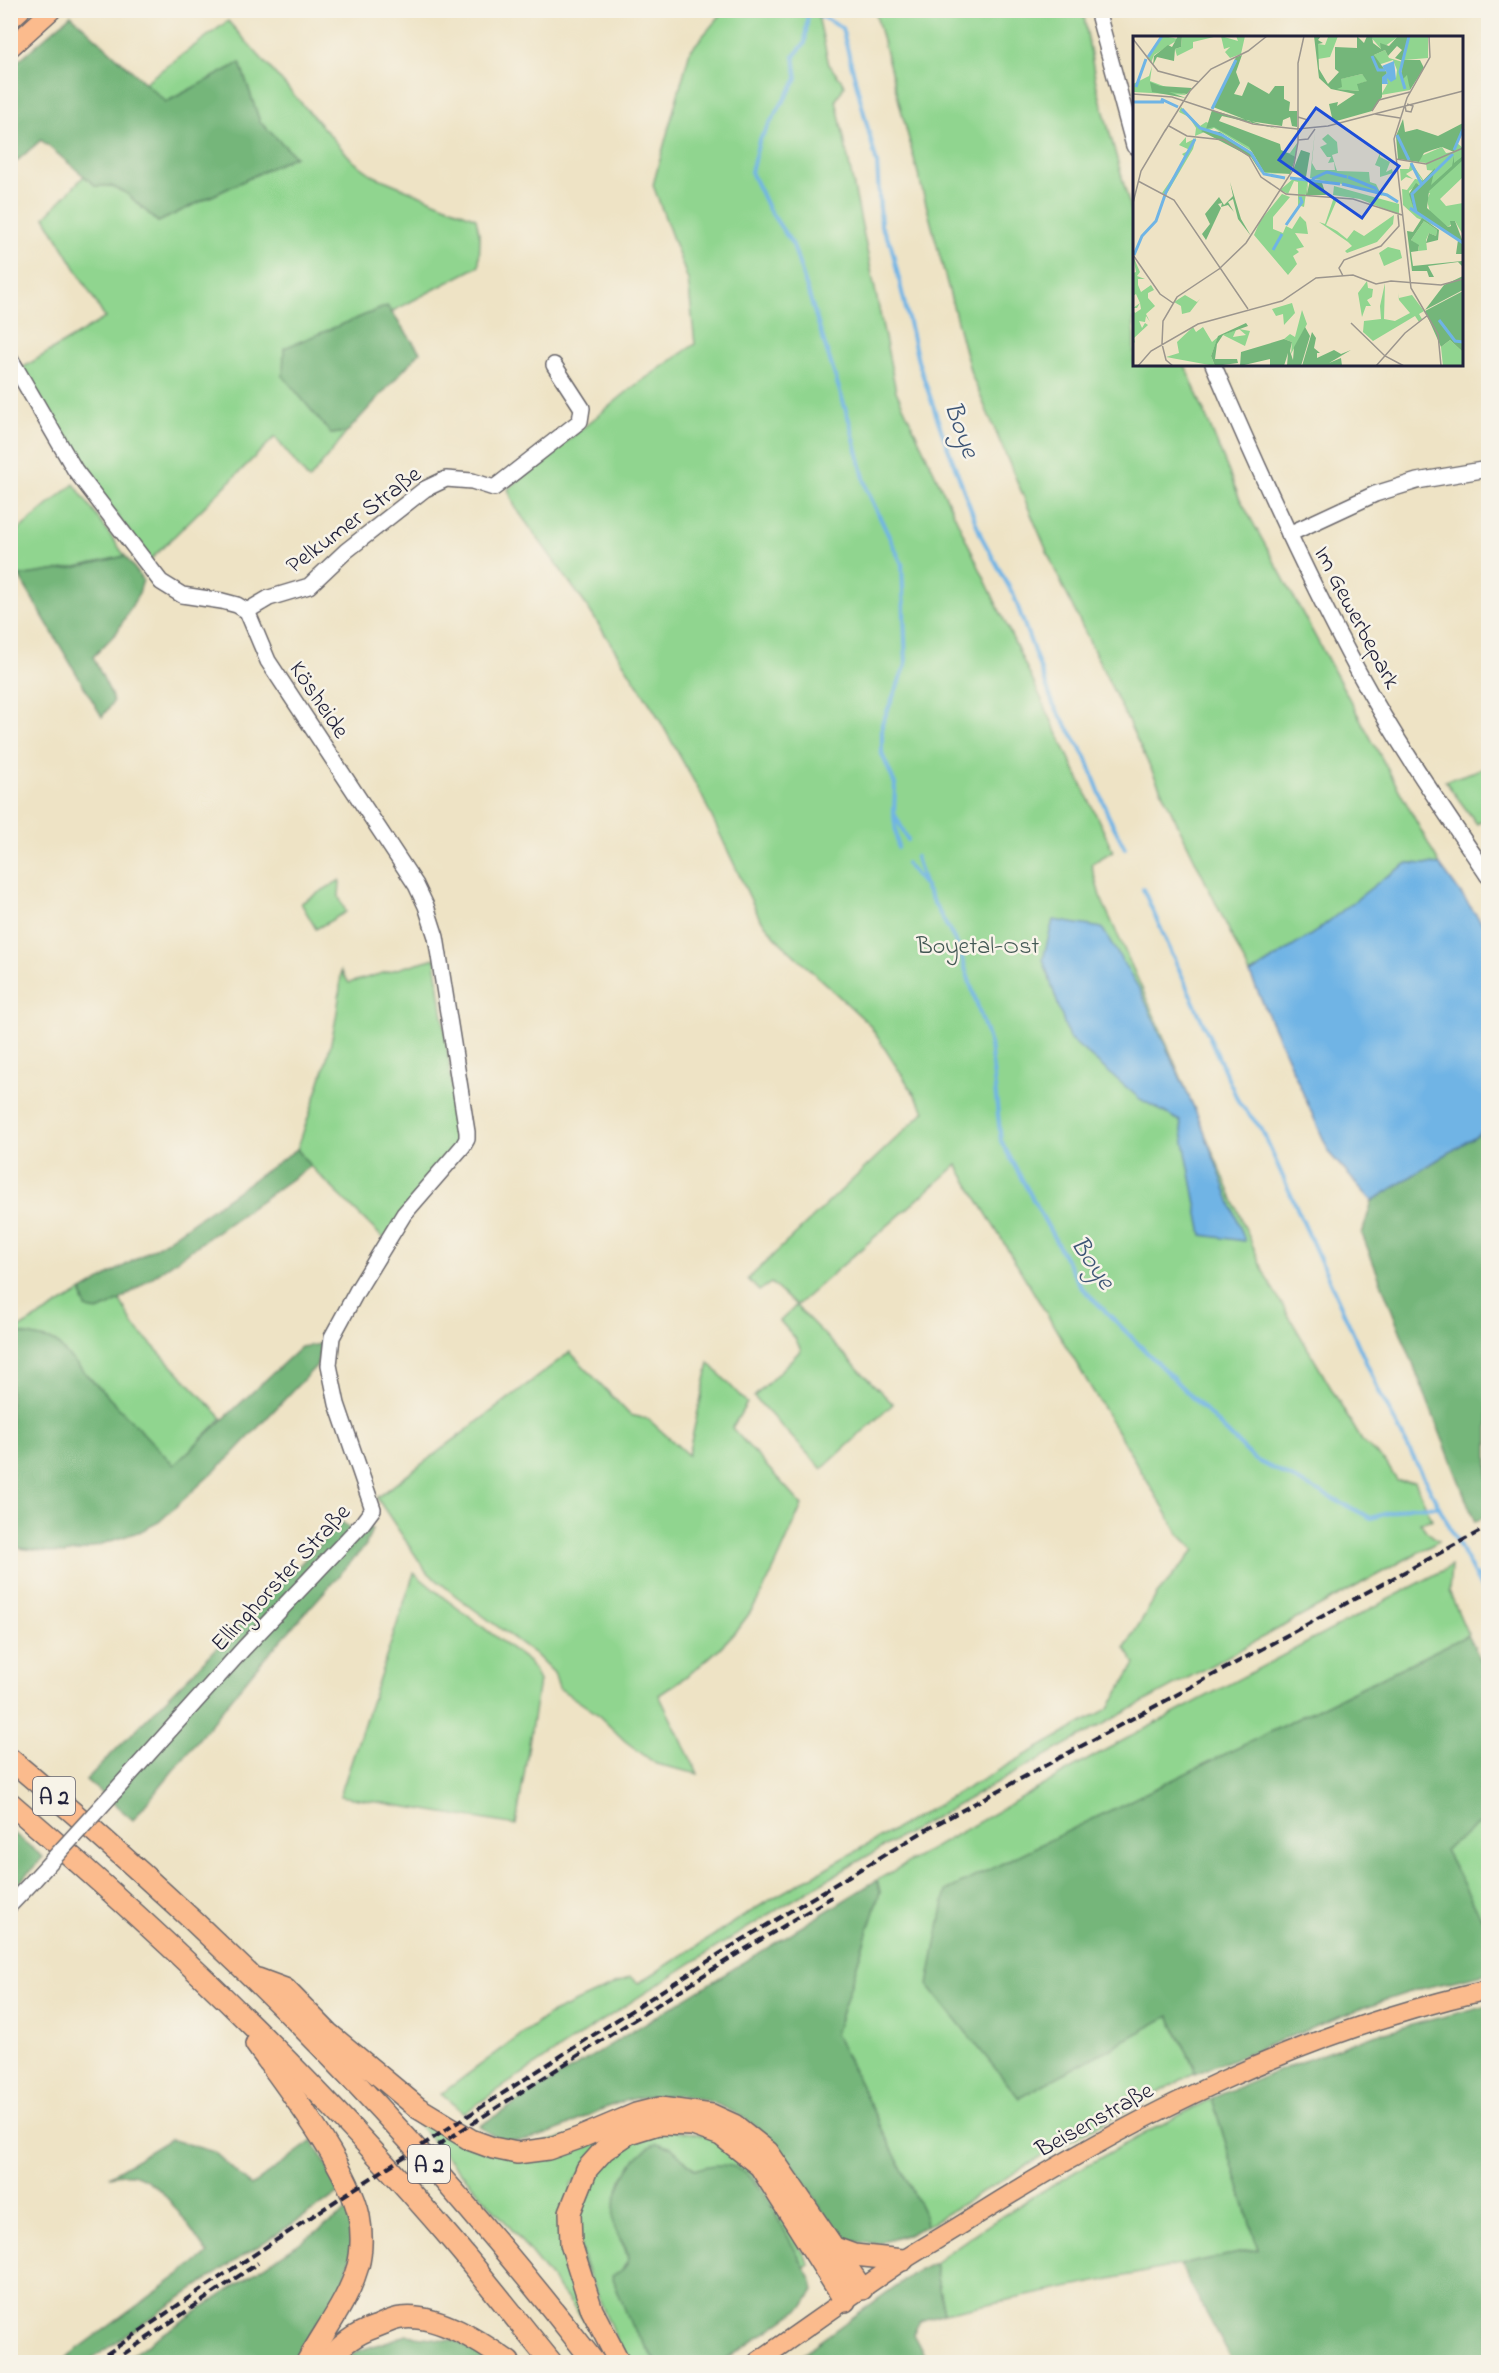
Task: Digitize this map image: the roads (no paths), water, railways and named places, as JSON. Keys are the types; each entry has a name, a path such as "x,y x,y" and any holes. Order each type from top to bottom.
{"highway":[{"name":"A 2","path":"10,1759 172,1900 252,1976 430,2165 594,2362"},
{"name":"A 2","path":"10,1803 165,1940 230,2003 372,2151 457,2247 551,2362"},
{"path":"252,1976 285,1989 328,2033 418,2108 471,2140 493,2148 517,2153 548,2149 579,2139 636,2114 660,2108 712,2115 734,2125 768,2152 835,2248 854,2295"},
{"path":"230,2003 334,2161 359,2216 361,2239 358,2265 344,2301 321,2335 307,2362"},
{"path":"619,2362 592,2310 571,2244 570,2212 587,2169 604,2150 629,2133 658,2124 693,2125 721,2135 760,2166 854,2295"},
{"path":"835,2248 854,2255 903,2260"},
{"path":"328,2362 358,2333 400,2318 439,2323 480,2342 509,2362"}],"main road":[{"path":"10,20 21,10"},
{"path":"10,48 52,10"},
{"name":"Beisenstraße","path":"757,2362 903,2260 1068,2159 1160,2109 1241,2071 1331,2035 1438,2001 1488,1990"}],"street":[{"path":"1096,10 1133,142"},
{"path":"12,365 75,470 161,582 182,595 222,601 237,605 247,611"},
{"name":"Pelkumer Straße","path":"247,611 269,598 309,586 346,551 425,489 446,479 472,481 494,488 580,421 582,408 554,365"},
{"name":"Im Gewerbepark","path":"1214,366 1290,534 1359,673 1428,787 1488,876"},
{"path":"1290,534 1375,494 1417,481 1488,469"},
{"name":"Kösheide","path":"247,611 268,661 416,885 426,906 436,937 467,1139"},
{"name":"Ellinghorster Straße","path":"10,1905 252,1640 361,1525 373,1509 337,1404 329,1365 332,1337 404,1214 467,1139"}],"water":[{"path":"1408,863 1440,865 1488,931 1488,1128 1372,1201 1330,1154 1250,974 1314,933 1384,878"},
{"path":"1053,920 1102,928 1140,990 1200,1121 1245,1241 1202,1235 1180,1121 1140,1099 1069,1038 1043,959"}],"waterway":[{"name":"Boye","path":"808,10 805,43 794,56 797,79 759,141 751,172 768,208 793,245 850,423 867,490 902,564 906,665 882,724 882,754 895,784 894,813 908,840"},
{"name":"Boye","path":"817,10 821,16 842,28 877,164 881,226 891,245 918,361 942,432 981,536 1014,596 1053,704 1086,757 1108,815 1125,848"},
{"name":"Boye","path":"894,816 898,848"},
{"name":"Boye","path":"916,857 925,887 958,946 990,1044 1001,1141 1081,1287 1254,1459 1371,1518 1412,1506 1439,1507"},
{"name":"Boye","path":"906,863 923,884"},
{"name":"Boye","path":"1143,889 1239,1103 1261,1128 1379,1391 1488,1601"},
{"path":"1477,1575 1485,1581 1488,1580"}],"railway":[{"path":"95,2362 337,2200 727,1949 931,1827 1488,1527"},
{"path":"426,2153 732,1957 832,1897"},
{"path":"112,2362 258,2263"}],"park label":[{"name":"Boyetal-Ost","path":"978,945"}]}
